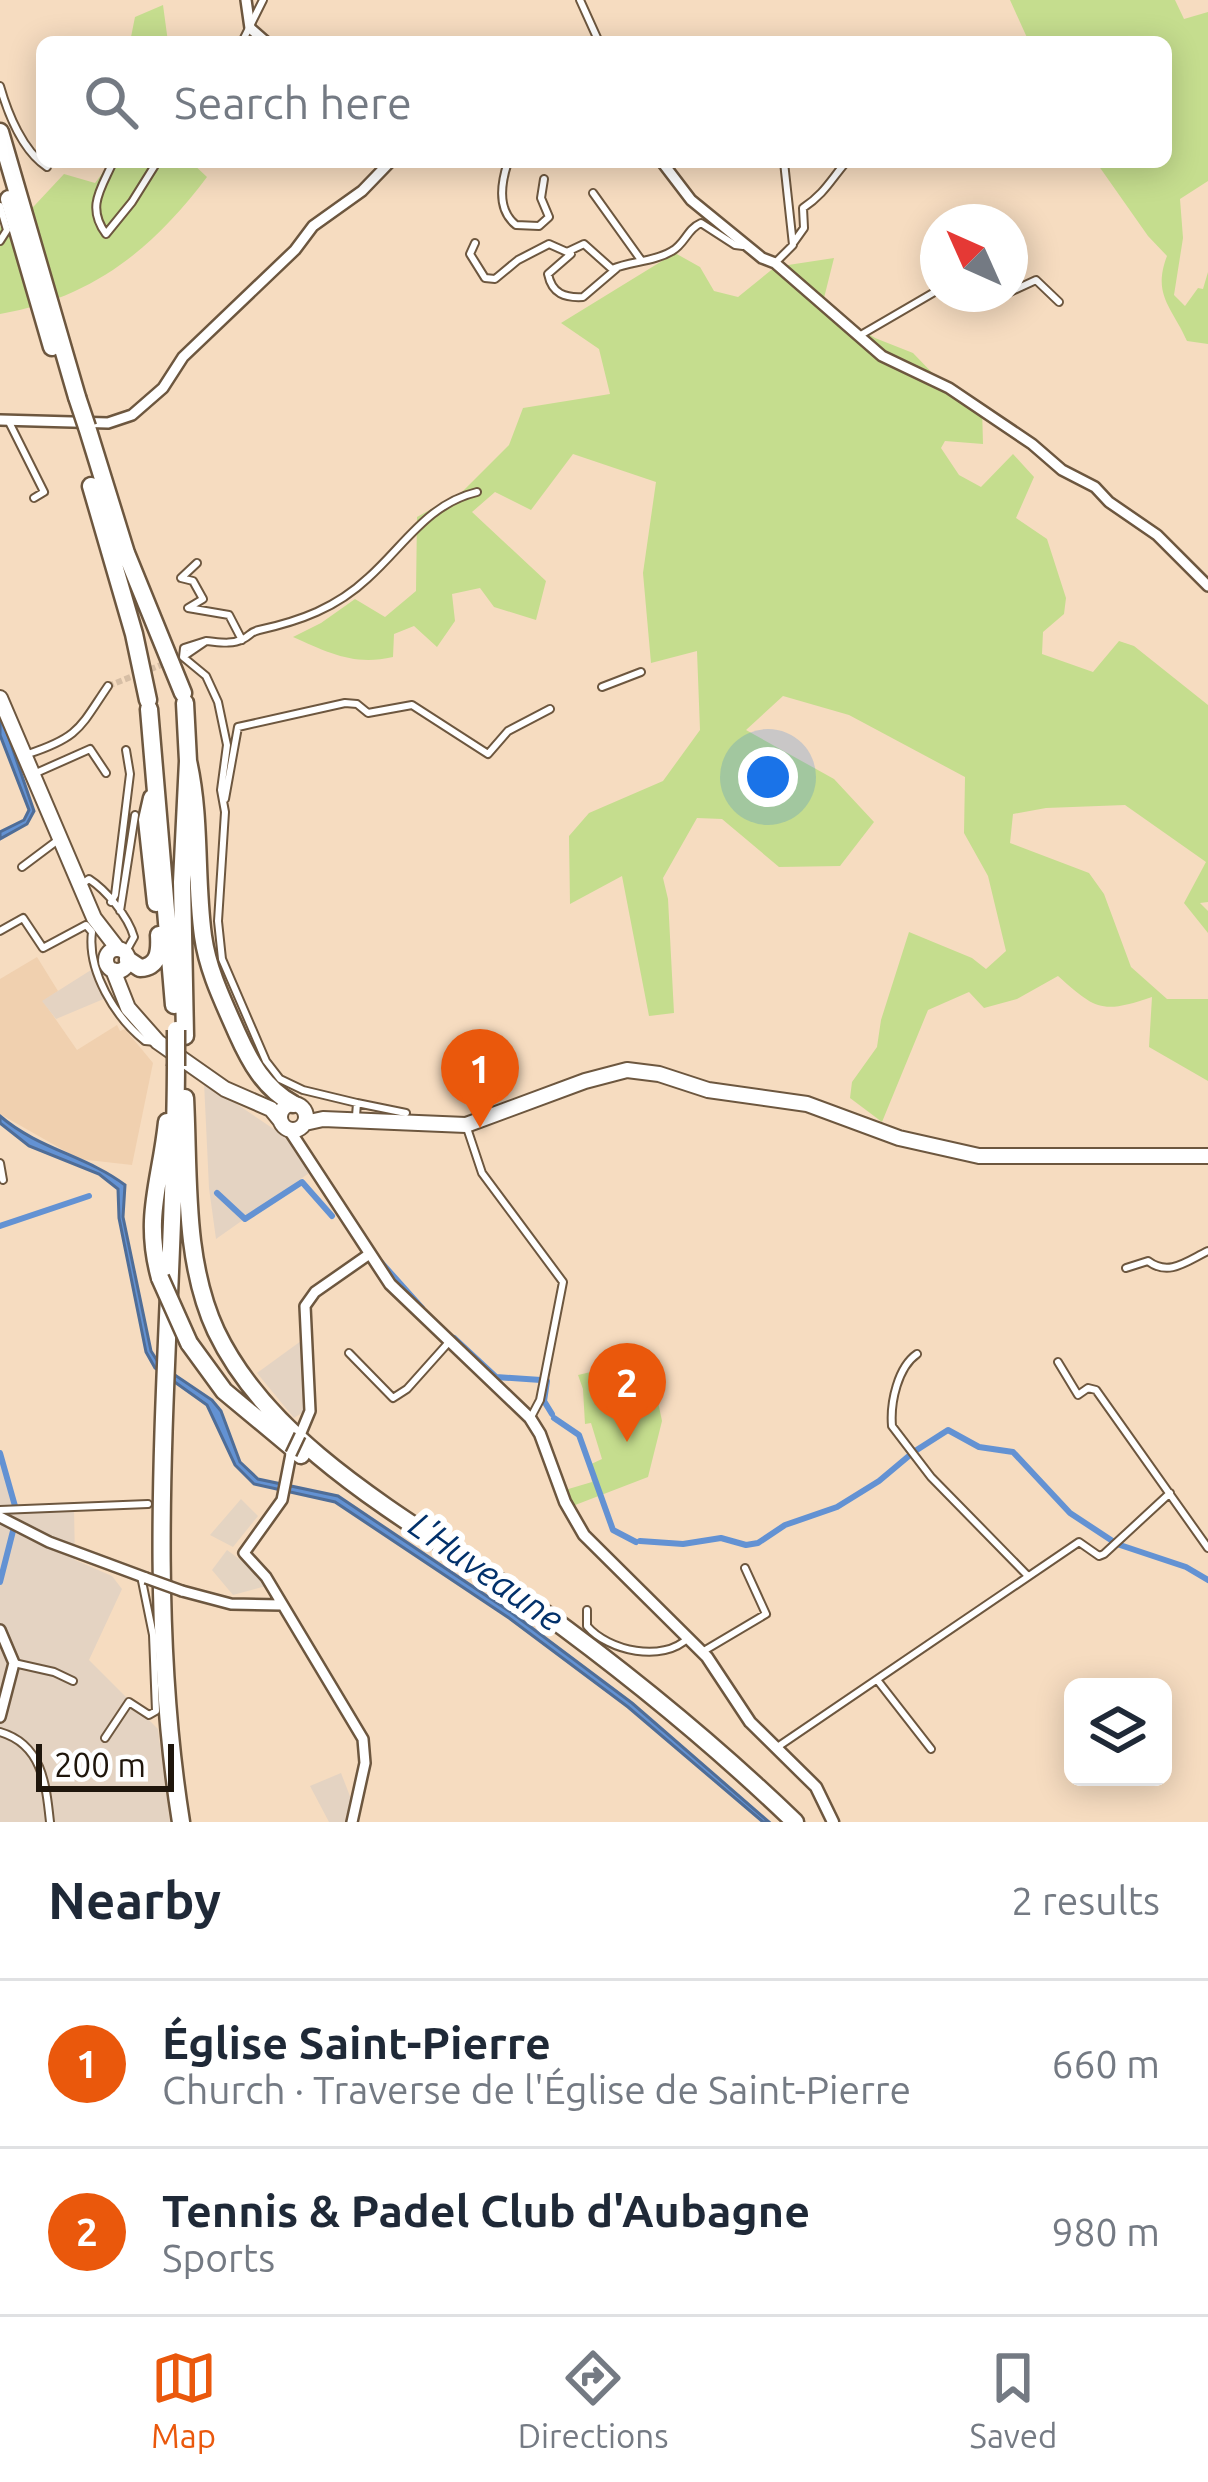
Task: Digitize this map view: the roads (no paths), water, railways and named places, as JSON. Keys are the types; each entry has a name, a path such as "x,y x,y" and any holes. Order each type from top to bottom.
{"highway":[{"path":"0,132 72,399"},
{"path":"0,170 81,429 134,634 148,705 177,1031"},
{"path":"81,429 184,698 188,761 170,1374 170,1628 184,1822"},
{"path":"188,761 194,788 203,935 211,971 250,1060 294,1117"},
{"path":"115,960 146,968 159,952 147,820 156,780"},
{"path":"177,1067 185,1098 197,1274 215,1328 254,1394 317,1456 644,1688 795,1822"},
{"path":"177,1067 151,1209 153,1248 160,1278 189,1343 224,1391 262,1426 638,1694 783,1822"},
{"path":"170,1374 185,1098"}],"main road":[{"path":"0,698 130,997 152,1026 235,1086 294,1117 356,1110 466,1124 585,1081 637,1071 708,1090 807,1104 882,1133 979,1156 1208,1156"},
{"path":"115,960 128,1008 158,1042 225,1089 294,1117 405,1118"},
{"path":"294,1117 310,1157 368,1255 402,1297 530,1418 584,1535 702,1652 750,1722 816,1787 833,1822"}],"street":[{"path":"245,0 251,29 259,36"},
{"path":"246,36 263,0"},
{"path":"580,0 596,36"},
{"path":"0,86 7,110 36,154"},
{"path":"109,168 94,203 94,219 106,234 153,168"},
{"path":"34,497 44,492 9,423 108,423 141,410 183,357 296,250 313,226 362,191 384,168"},
{"path":"506,168 503,209 516,225 539,226 549,217 541,198 544,179"},
{"path":"667,168 691,200 762,258 776,262 882,356 949,388 1033,444 1062,470 1095,487 1157,536 1208,586"},
{"path":"785,168 793,243"},
{"path":"776,262 791,250 804,228 802,208 822,195 840,168"},
{"path":"593,193 640,260"},
{"path":"0,206 7,230 0,241"},
{"path":"476,243 470,254 485,278 495,279 548,244 567,252 590,246 609,268 671,252 701,223 737,246 746,245"},
{"path":"577,247 549,270 558,293 583,297 619,266"},
{"path":"1028,284 1036,280 1059,302"},
{"path":"859,336 920,300"},
{"path":"225,812 221,790 227,745 218,702 206,676 183,657 184,648 206,641 230,644 256,629 274,629 334,604 373,574 429,516 453,499 477,492"},
{"path":"197,563 182,578 193,581 203,599 188,608 229,615 242,640"},
{"path":"188,654 206,641"},
{"path":"602,687 641,672"},
{"path":"25,755 50,747 79,728 91,718 108,686"},
{"path":"356,1110 280,1078 266,1061 223,959 218,921 225,812 238,728 345,703 357,704 368,713 412,705 488,754 508,731 550,709"},
{"path":"33,775 90,749 106,773"},
{"path":"111,902 130,775 126,750"},
{"path":"120,911 135,815"},
{"path":"22,867 61,838"},
{"path":"0,931 27,915 43,948 86,925 92,932 90,948 115,960 132,945 133,931 97,884 89,879 79,884"},
{"path":"466,1124 482,1174 563,1282 540,1400 530,1418"},
{"path":"0,1162 3,1180"},
{"path":"1126,1268 1148,1261 1168,1270 1208,1252"},
{"path":"352,1822 365,1763 363,1739 266,1577 244,1553 280,1504 291,1454 310,1411 305,1306 315,1292 368,1255"},
{"path":"349,1354 393,1398 449,1342"},
{"path":"917,1354 905,1363 898,1380 892,1426 931,1478 1029,1576"},
{"path":"1058,1362 1078,1395 1096,1390 1208,1548"},
{"path":"776,1748 1079,1542 1099,1556 1104,1554 1170,1493"},
{"path":"0,1514 148,1504"},
{"path":"0,1514 49,1541 182,1591 231,1604 282,1605"},
{"path":"702,1652 766,1614 746,1568"},
{"path":"105,1738 129,1702 149,1715 156,1711 153,1635 144,1577"},
{"path":"587,1610 587,1626 617,1648 671,1649 688,1638"},
{"path":"0,1630 14,1663 0,1717"},
{"path":"14,1663 73,1681"},
{"path":"878,1681 931,1749"},
{"path":"0,1732 23,1742 38,1761 50,1822"}],"water":[{"path":"0,712 34,811 27,824 0,839 0,832 24,820 29,810 0,735"},
{"path":"0,1116 30,1137 125,1185 123,1217 151,1351 160,1365 212,1400 221,1411 240,1462 258,1479 338,1496 512,1613 632,1703 769,1822 763,1822 628,1707 509,1618 335,1502 254,1484 235,1465 207,1405 155,1368 146,1352 119,1218 118,1189 99,1174 29,1146 0,1123"}],"waterway":[{"path":"217,1193 245,1219 302,1182 332,1216"},
{"path":"0,1226 89,1196"},
{"path":"379,1260 422,1308"},
{"path":"454,1338 496,1377 541,1380"},
{"path":"547,1381 544,1401 552,1414"},
{"path":"554,1418 579,1435 613,1530 636,1542"},
{"path":"912,1453 948,1430 979,1447 1013,1452 1070,1513 1114,1542"},
{"path":"0,1453 15,1506"},
{"path":"640,1541 683,1544 721,1538 758,1543 785,1525 837,1507 910,1455"},
{"path":"0,1582 14,1527"},
{"path":"1117,1544 1186,1567 1208,1580"}],"tunnel":[{"path":"108,686 166,663"}],"place":[{"name":"Église Saint-Pierre","path":"480,1128"},
{"name":"Tennis & Padel Club d'Aubagne","path":"627,1442"}],"water label":[{"name":"L'Huveaune","path":"487,1571"}]}
